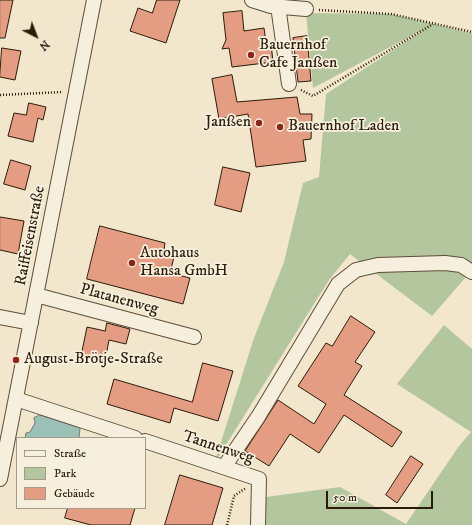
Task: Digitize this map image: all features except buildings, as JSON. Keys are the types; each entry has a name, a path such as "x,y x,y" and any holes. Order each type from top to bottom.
{"street":[{"name":"Raiffeisenstraße","path":"0,479 94,0"},
{"path":"252,0 306,10"},
{"path":"278,6 289,84"},
{"path":"224,468 279,383 338,284 356,270 378,265 445,262 461,265 472,272"},
{"name":"Platanenweg","path":"36,296 194,337"},
{"path":"0,317 31,323"},
{"path":"16,399 132,437"},
{"name":"Tannenweg","path":"146,441 259,479 258,525"}],"path":[{"path":"306,10 391,14 472,32"},
{"path":"289,84 312,96 433,24"},
{"path":"0,95 66,92"},
{"path":"226,525 234,496 259,479"}],"green space":[{"path":"306,13 391,14 472,33 472,270 432,316 350,254 329,280 214,464 254,338 284,262 303,183 319,177 326,94 428,27 313,88"},
{"path":"444,325 472,349 472,525 258,525 259,498 340,487 406,524 459,446 471,432 397,384"}],"water":[{"path":"40,415 80,428 79,437 25,437 26,433 30,432 35,423 34,418"}],"place":[{"name":"Bauernhof Cafe Janßen","path":"251,55"},
{"name":"Janßen","path":"259,123"},
{"name":"Bauernhof Laden","path":"280,127"},
{"name":"Autohaus Hansa GmbH","path":"132,263"},
{"name":"August-Brötje-Straße","path":"16,360"}]}
